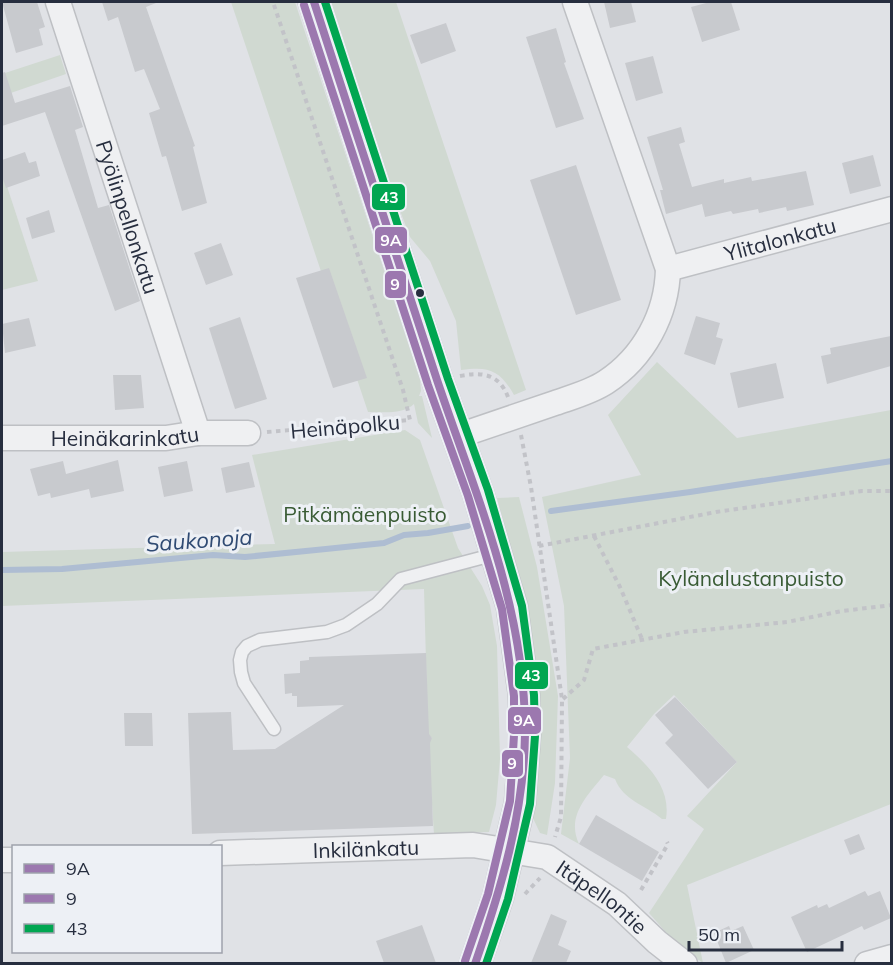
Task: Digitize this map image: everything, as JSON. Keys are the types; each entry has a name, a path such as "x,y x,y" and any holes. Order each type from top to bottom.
{"street":[{"name":"Pyölinpellonkatu","path":"58,2 198,433"},
{"path":"314,2 438,382 497,554 512,607 524,695 525,735 520,804 498,897 475,963"},
{"path":"458,436 584,393 604,383 625,367 641,349 654,327 668,289 668,269 575,2"},
{"name":"Ylitalonkatu","path":"668,269 891,209"},
{"name":"Heinäkarinkatu","path":"2,438 166,438 198,433 248,434"},
{"name":"Inkilänkatu","path":"222,853 436,845 473,845 510,850"},
{"name":"Itäpellontie","path":"510,850 547,857 566,868 617,904 657,942 685,963"},
{"path":"867,963 891,957"}],"lane":[{"path":"274,729 244,683 240,660 247,646 260,640 327,632 346,625 376,604 400,579 497,554"}],"path":[{"name":"Heinäpolku","path":"248,434 410,420 403,390 273,2"},
{"path":"539,546 716,512 862,490 891,491"},
{"path":"594,536 620,587 642,639"},
{"path":"562,699 584,680 593,649 684,632 787,622 842,611 891,605"},
{"path":"641,890 668,844 667,842"}],"green space":[{"path":"231,2 295,2 420,379 419,396 422,396 432,438 418,423 414,404 404,410 368,412"},
{"path":"328,2 396,2 526,390 514,395 504,380 493,372 479,369 461,370 456,321 430,261 410,237 376,147"},
{"path":"60,55 66,74 2,96 2,74"},
{"path":"2,171 38,281 2,290"},
{"name":"Kylänalustanpuisto","path":"657,362 737,438 891,410 891,804 687,885 703,963 678,946 649,913 704,829 687,816 737,762 674,695 654,714 627,747 657,778 665,797 666,819 662,819 635,802 623,792 615,779 604,775 585,799 577,815 575,824 579,844 561,834 570,758 564,606 542,497 641,475 608,415"},
{"name":"Pitkämäenpuisto","path":"405,430 420,440 458,548 482,586 490,605 497,646 500,759 496,805 489,832 434,834 428,743 432,738 428,734 424,589 2,606 2,552 275,544 252,455"},
{"path":"519,497 537,567 558,696 555,783 547,835 540,833 532,816 524,603 497,498"}],"building":[{"path":"2,2 37,2 45,27 39,29 43,45 16,53"},
{"path":"102,2 156,2 146,7 195,146 193,147 207,203 182,211 166,156 162,157 149,113 160,109 144,69 135,72 118,17 108,21"},
{"path":"604,2 631,2 636,22 610,28"},
{"path":"710,2 731,2 740,30 702,42 691,7"},
{"path":"446,23 456,51 421,64 410,35"},
{"path":"556,28 566,62 564,63 584,119 556,128 526,37"},
{"path":"653,56 663,93 636,101 625,63"},
{"path":"5,72 15,103 70,86 83,127 75,130 98,208 109,205 140,301 115,311 45,112 2,126 2,73"},
{"path":"681,127 685,142 679,144 692,187 724,179 724,183 751,177 752,181 806,171 814,205 787,211 786,207 759,213 758,209 733,214 731,211 705,217 702,204 666,214 660,190 663,190 647,137"},
{"path":"25,152 29,163 36,161 40,176 6,188 2,176 2,160"},
{"path":"873,155 881,186 850,194 842,163"},
{"path":"576,165 621,300 576,315 530,180"},
{"path":"49,210 55,232 32,239 26,218"},
{"path":"221,243 233,275 206,285 194,253"},
{"path":"329,268 367,378 333,388 296,278"},
{"path":"696,316 720,323 716,337 723,339 715,365 684,354"},
{"path":"240,317 267,399 235,409 209,328"},
{"path":"29,318 36,346 5,353 2,324"},
{"path":"891,336 891,366 827,384 821,356 831,354 830,348"},
{"path":"776,363 784,398 738,408 730,373"},
{"path":"113,375 141,375 144,408 115,410"},
{"path":"118,460 124,491 91,498 89,489 51,498 50,493 38,496 30,469 63,461 66,474"},
{"path":"187,461 193,491 164,497 158,467"},
{"path":"249,462 255,487 226,493 221,468"},
{"path":"426,653 429,734 432,738 430,743 433,826 192,834 188,713 231,712 233,750 275,749 344,705 297,707 297,696 292,696 292,693 285,694 284,674 300,673 300,661 309,660 309,657"},
{"path":"675,697 737,762 708,789 665,743 673,735 655,715"},
{"path":"124,713 152,713 153,746 125,746"},
{"path":"596,815 659,852 642,881 579,844"},
{"path":"859,834 865,849 850,855 844,840"},
{"path":"865,891 868,896 880,891 891,918 864,930 862,926 807,952 791,917 817,905 818,908 827,904 829,908"},
{"path":"551,914 567,921 558,945 571,951 566,963 531,963"},
{"path":"422,925 436,963 384,963 376,941"},
{"path":"729,926 731,931 743,926 754,950 726,963 714,933"}],"waterway":[{"path":"551,511 892,461"},
{"name":"Saukonoja","path":"2,570 62,569 213,555 245,557 384,543 404,535 468,526"}],"transit line":[{"name":"9A","path":"314,2 421,333 496,554 517,642 523,688 524,763 516,822 494,908 475,964"},
{"name":"43","path":"325,2 448,379 488,490 522,606 534,695 535,736 530,804 508,899 486,964"},
{"name":"9","path":"304,5 428,385 468,496 502,609 514,696 510,801 488,894 465,961"}]}
